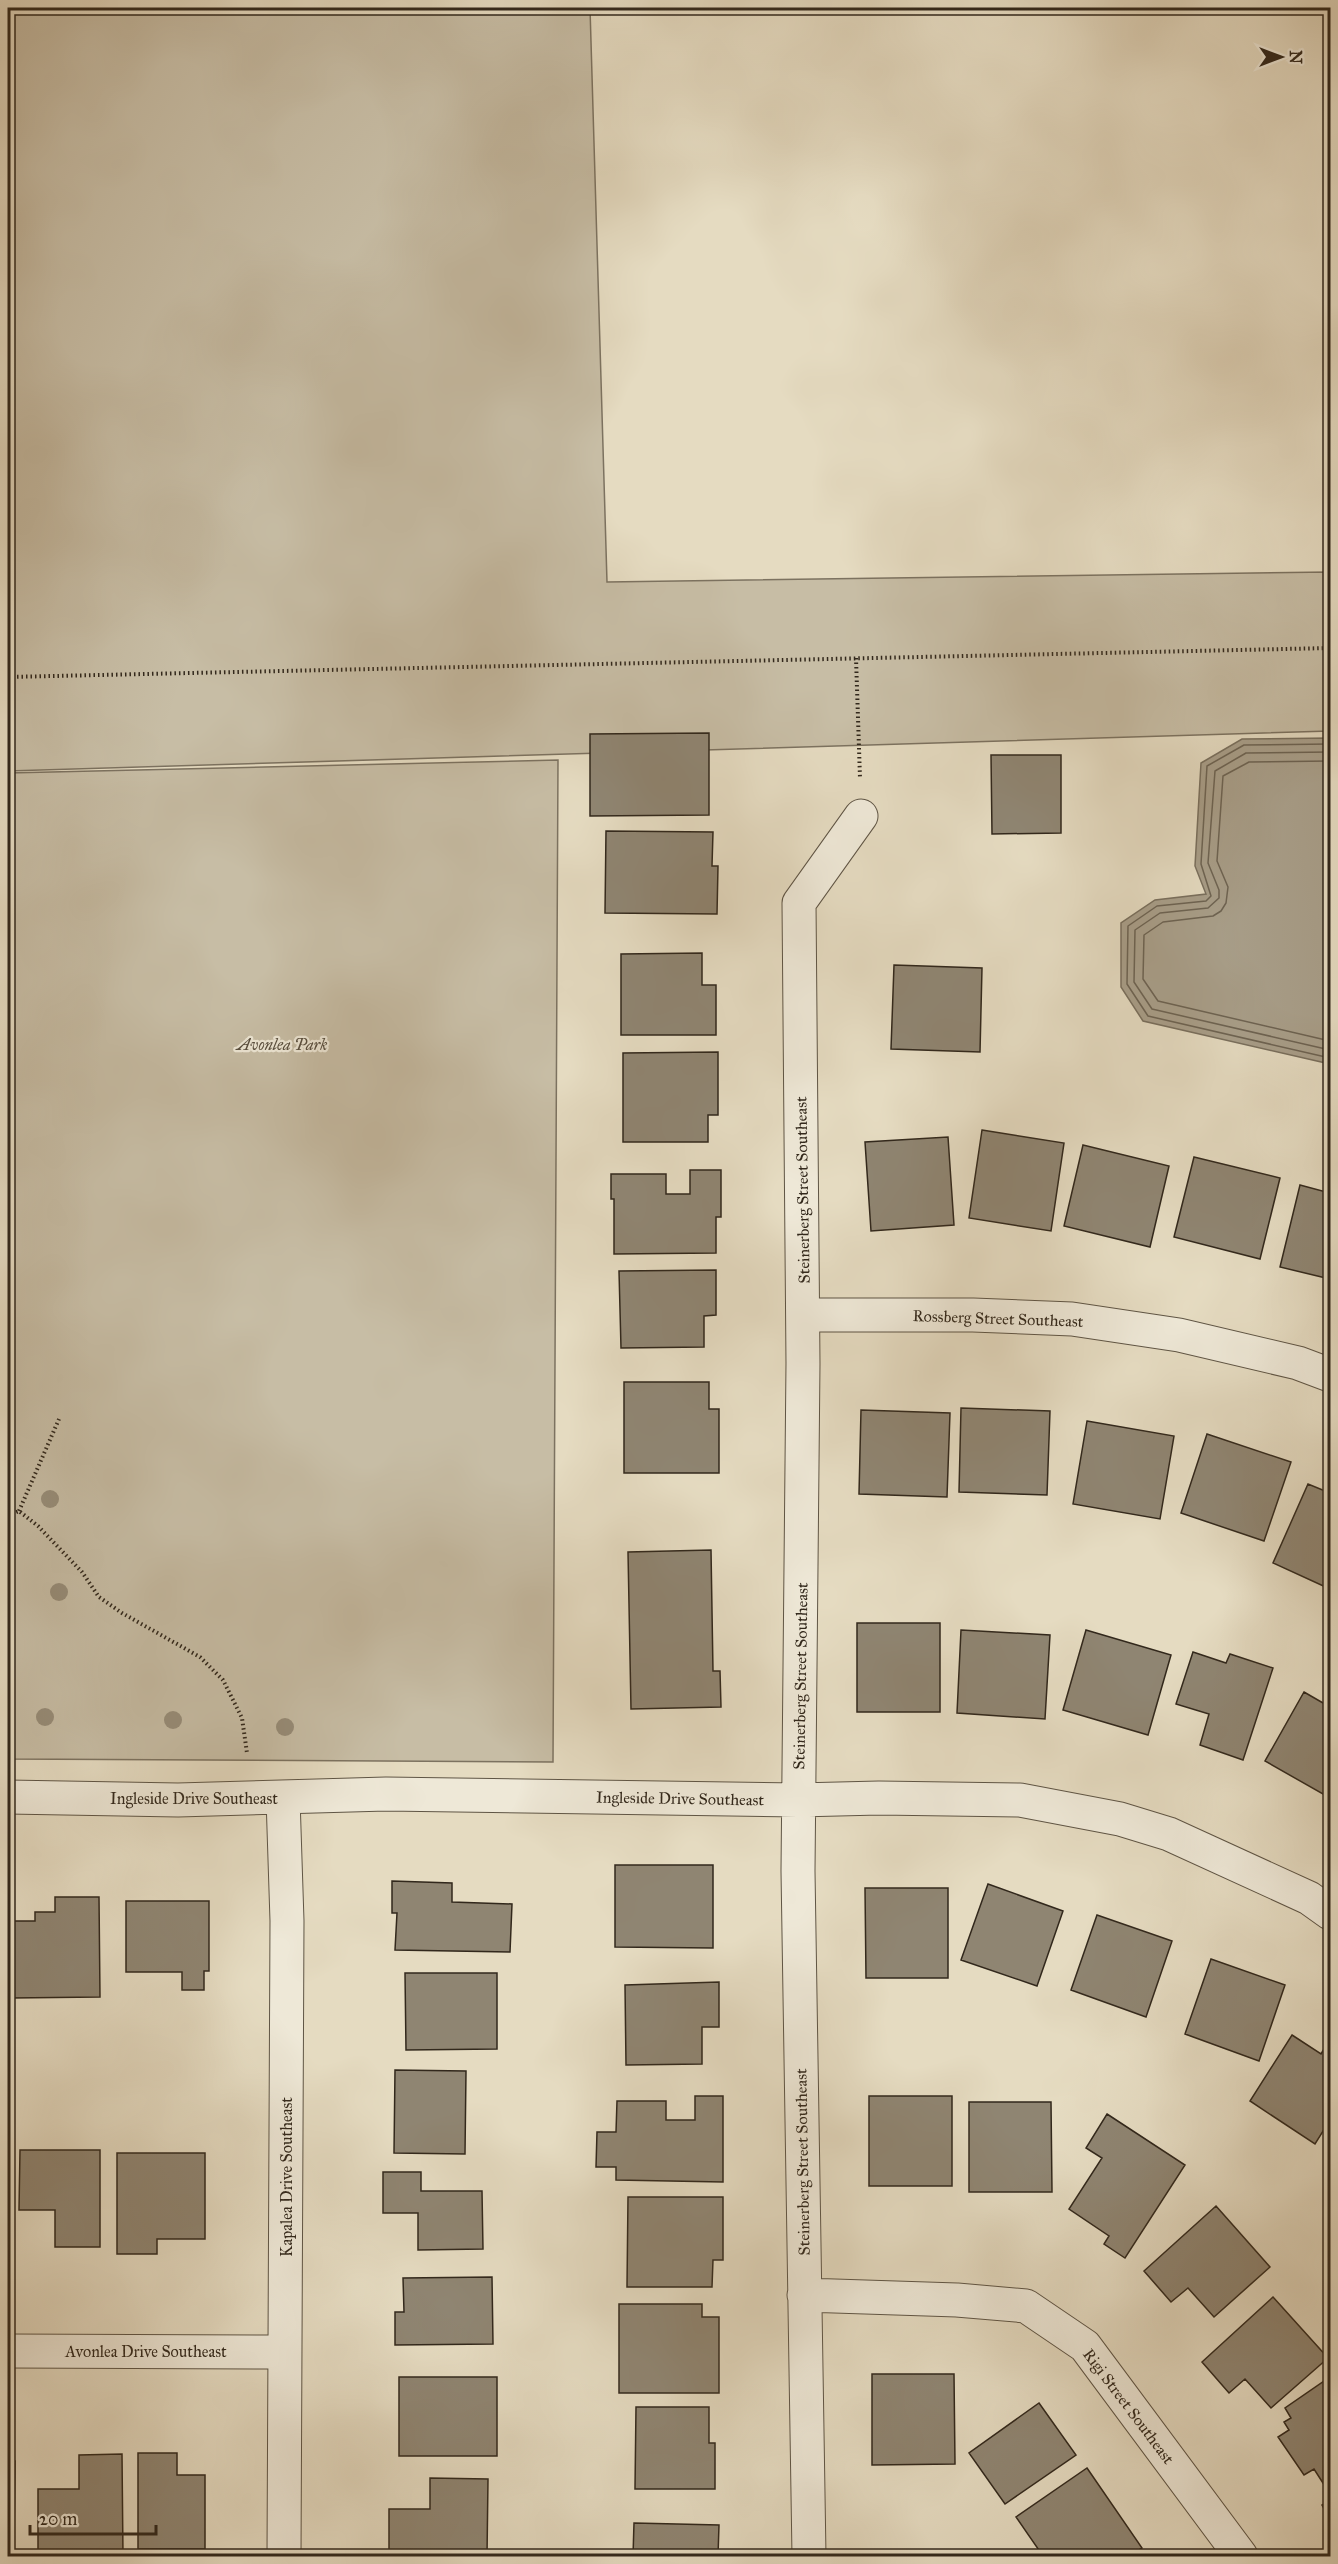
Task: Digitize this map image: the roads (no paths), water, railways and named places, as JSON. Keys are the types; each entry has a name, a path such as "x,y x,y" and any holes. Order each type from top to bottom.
{"street":[{"name":"Steinerberg Street Southeast","path":"809,2556 798,1800 803,1316 799,903 861,816"},
{"name":"Rossberg Street Southeast","path":"803,1316 974,1315 1072,1319 1179,1335 1298,1363 1330,1376"},
{"name":"Ingleside Drive Southeast","path":"8,1797 178,1800 386,1794 798,1800 879,1798 1020,1800 1120,1819 1169,1834 1299,1893 1330,1912"},
{"name":"Kapalea Drive Southeast","path":"283,1798 287,1922 284,2556"},
{"name":"Rigi Street Southeast","path":"804,2295 957,2300 1026,2306 1085,2346 1241,2556"},
{"name":"Avonlea Drive Southeast","path":"8,2351 284,2352"}],"water":[{"path":"1330,738 1330,1064 1143,1021 1121,987 1121,923 1155,900 1206,894 1195,866 1201,763 1242,739"}],"park label":[{"name":"Avonlea Park","path":"282,1044"}]}
